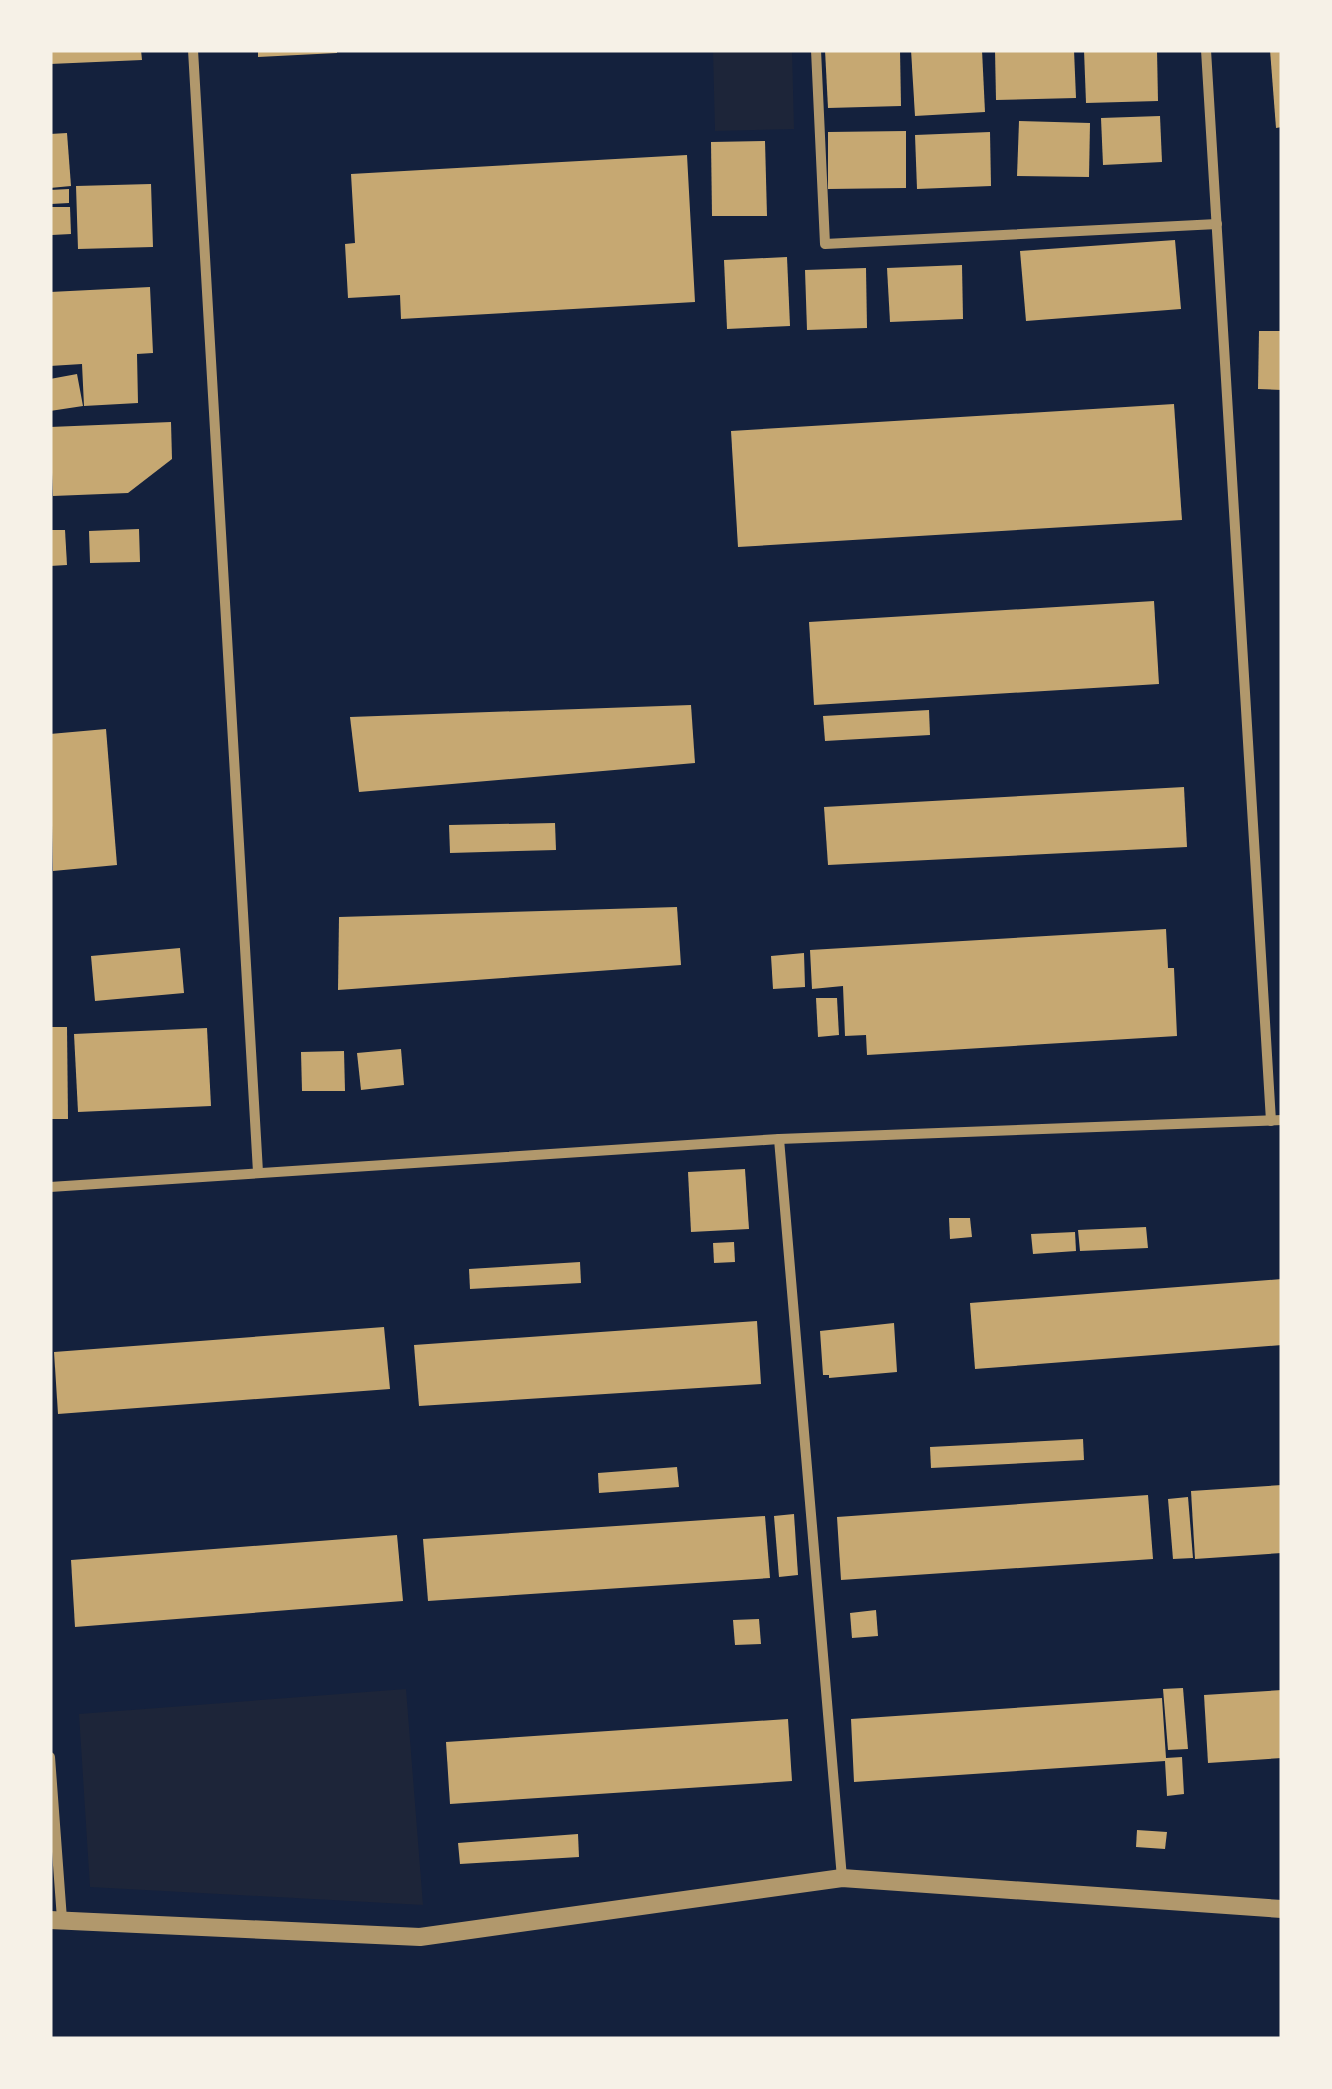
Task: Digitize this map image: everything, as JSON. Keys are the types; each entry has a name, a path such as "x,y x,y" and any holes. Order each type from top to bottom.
{"street":[{"path":"193,50 258,1172"},
{"path":"816,50 825,244 1217,224"},
{"path":"50,1187 780,1139 1276,1120 1206,50"},
{"path":"780,1139 842,1878"},
{"path":"50,1757 56,1920 420,1937 842,1878 1282,1909"}],"shaded area":[{"path":"713,50 792,50 794,129 715,131"},
{"path":"406,1689 423,1905 90,1887 79,1714"}],"building":[{"path":"50,50 141,50 142,60 50,64"},
{"path":"258,50 337,50 337,53 258,57"},
{"path":"825,50 900,50 901,106 828,108"},
{"path":"911,50 982,50 985,112 915,116"},
{"path":"995,50 1074,50 1076,98 996,100"},
{"path":"1084,50 1157,50 1158,101 1086,103"},
{"path":"1270,50 1282,50 1282,127 1276,128"},
{"path":"1160,116 1162,162 1103,165 1101,118"},
{"path":"1019,121 1090,123 1089,177 1017,176"},
{"path":"906,131 906,188 828,189 828,132"},
{"path":"990,132 991,186 917,189 915,135"},
{"path":"67,133 71,186 50,188 50,134"},
{"path":"765,141 767,216 712,216 711,142"},
{"path":"687,155 695,302 401,319 400,295 348,298 345,244 355,243 351,174"},
{"path":"151,184 153,247 78,249 76,186"},
{"path":"69,189 69,203 51,204 50,190"},
{"path":"51,207 70,207 71,234 52,235"},
{"path":"1175,240 1181,309 1026,321 1020,251"},
{"path":"787,257 790,326 727,329 724,260"},
{"path":"962,265 963,319 890,322 887,268"},
{"path":"866,268 867,328 807,330 805,270"},
{"path":"150,287 153,353 137,354 138,403 84,406 82,364 50,366 50,292"},
{"path":"1259,331 1282,331 1282,390 1258,389"},
{"path":"77,374 83,406 50,411 50,379"},
{"path":"1174,404 1182,520 738,547 731,431"},
{"path":"171,422 172,459 128,493 53,496 50,427"},
{"path":"139,529 140,562 90,563 89,531"},
{"path":"50,530 65,530 67,565 50,566"},
{"path":"1154,601 1159,684 814,705 809,622"},
{"path":"691,705 695,763 359,792 350,717"},
{"path":"929,710 930,735 825,741 823,716"},
{"path":"106,729 117,865 53,871 50,734"},
{"path":"1184,787 1187,847 828,865 824,807"},
{"path":"555,823 556,850 450,853 449,825"},
{"path":"677,907 681,965 338,990 339,917"},
{"path":"1166,929 1168,968 1174,968 1177,1036 867,1055 866,1035 845,1036 843,986 812,989 810,950"},
{"path":"180,948 184,993 95,1001 91,956"},
{"path":"804,953 805,987 773,989 771,956"},
{"path":"816,998 837,998 839,1035 818,1037"},
{"path":"50,1027 67,1027 68,1119 50,1119"},
{"path":"207,1028 211,1106 78,1112 74,1034"},
{"path":"401,1049 404,1085 361,1090 357,1053"},
{"path":"344,1051 345,1091 302,1091 301,1052"},
{"path":"745,1169 749,1229 691,1232 688,1172"},
{"path":"949,1218 970,1218 972,1237 950,1239"},
{"path":"1146,1227 1148,1248 1080,1251 1078,1230"},
{"path":"1075,1232 1076,1251 1033,1254 1031,1234"},
{"path":"734,1242 735,1262 714,1263 713,1243"},
{"path":"580,1262 581,1283 470,1289 469,1269"},
{"path":"1282,1279 1282,1345 975,1369 970,1303"},
{"path":"757,1321 761,1384 419,1406 414,1345"},
{"path":"894,1323 897,1372 829,1378 823,1375 820,1331"},
{"path":"384,1327 390,1389 58,1414 54,1352"},
{"path":"1083,1439 1084,1460 931,1468 930,1447"},
{"path":"677,1467 679,1487 599,1493 598,1473"},
{"path":"1282,1485 1282,1553 1195,1559 1191,1491"},
{"path":"1148,1495 1153,1559 841,1580 837,1517"},
{"path":"1188,1497 1193,1558 1173,1559 1168,1499"},
{"path":"794,1514 798,1575 779,1577 774,1516"},
{"path":"765,1516 770,1578 428,1601 423,1539"},
{"path":"397,1535 403,1601 75,1627 71,1560"},
{"path":"876,1610 878,1636 852,1638 850,1613"},
{"path":"759,1619 761,1644 735,1645 733,1620"},
{"path":"1183,1688 1188,1749 1168,1750 1163,1689"},
{"path":"1282,1690 1282,1758 1208,1763 1204,1695"},
{"path":"1162,1698 1166,1758 1182,1757 1184,1794 1167,1796 1165,1761 854,1782 851,1719"},
{"path":"788,1719 792,1781 450,1804 446,1742"},
{"path":"1137,1830 1167,1832 1165,1849 1136,1847"},
{"path":"578,1834 579,1857 460,1864 458,1843"}]}
